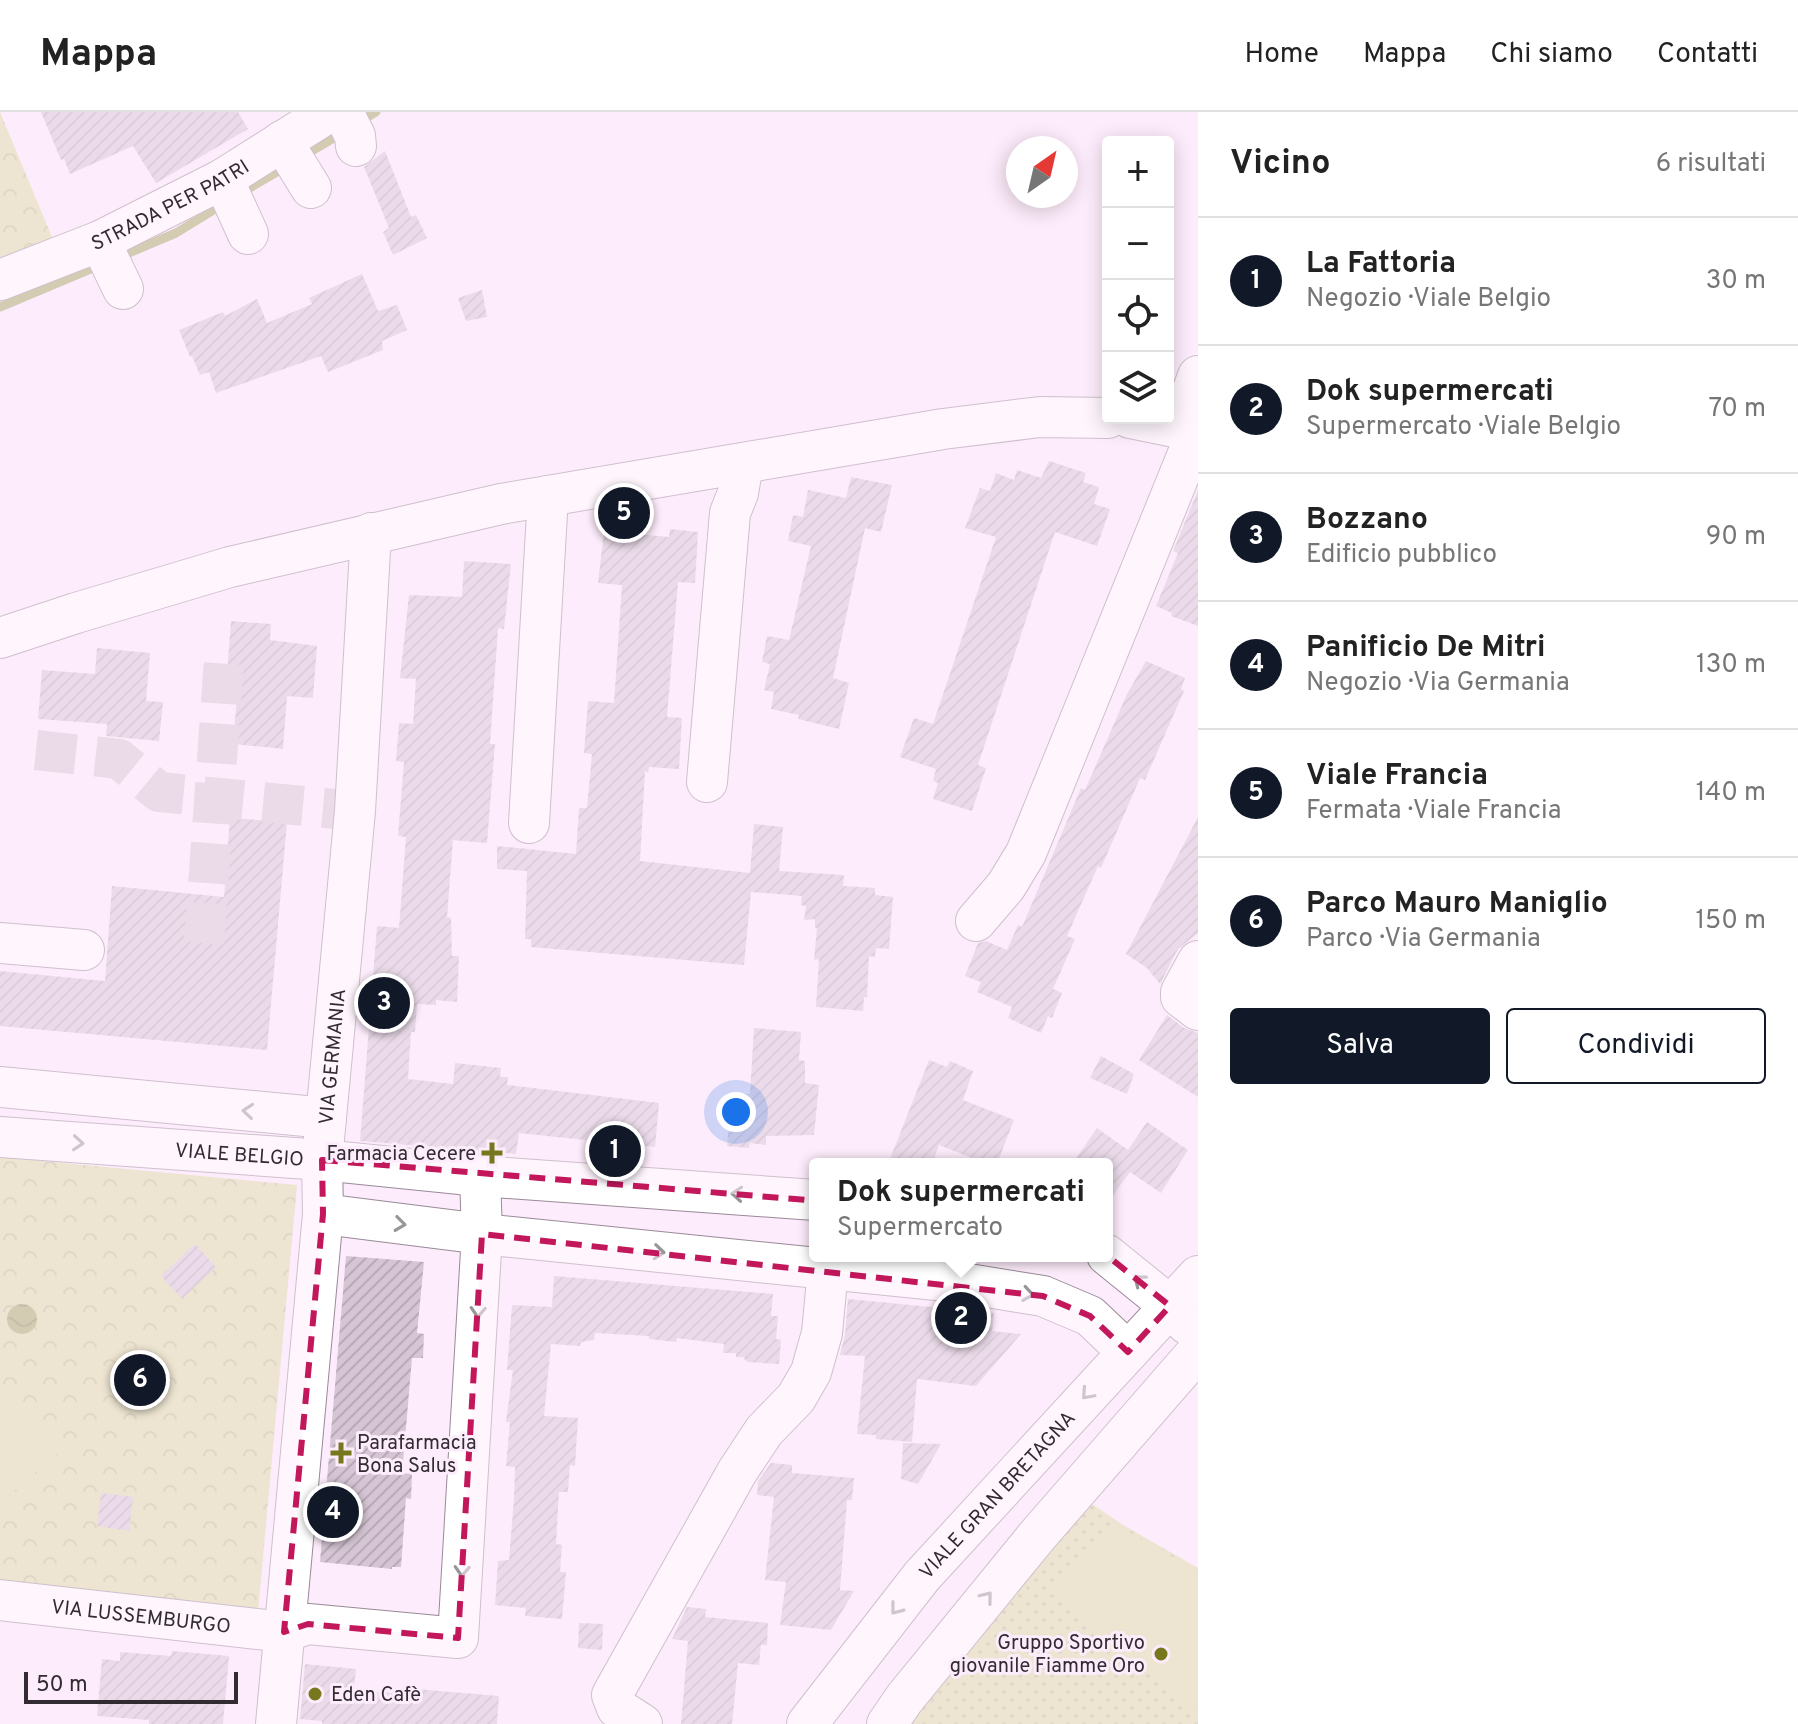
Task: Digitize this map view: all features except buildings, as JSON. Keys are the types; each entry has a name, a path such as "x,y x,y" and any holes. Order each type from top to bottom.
{"street":[{"name":"STRADA PER PATRI","path":"0,280 111,264 234,202 296,164 346,124"},
{"path":"976,921 1006,886 1026,853 1190,436 1198,376"},
{"path":"0,638 230,567 371,533 548,496 943,429 1040,417 1102,418"},
{"path":"1150,424 1190,436"},
{"path":"707,782 730,513 738,493 743,464"},
{"path":"529,823 548,496"},
{"name":"VIA GERMANIA","path":"276,1724 323,1214 322,1160 355,811 371,533"},
{"path":"0,943 84,950"},
{"path":"1198,961 1181,992 1181,997 1198,1010"},
{"path":"0,1087 326,1118"},
{"name":"VIALE BELGIO","path":"0,1137 809,1200"},
{"path":"480,1176 482,1234"},
{"path":"323,1214 482,1234 828,1269 894,1266 956,1282 1043,1296 1090,1316 1128,1352"},
{"name":"VIA LUSSEMBURGO","path":"0,1600 284,1632 308,1624 458,1638 482,1234"},
{"path":"1113,1260 1170,1306 1198,1336"},
{"path":"642,1724 617,1708 612,1695 737,1472 764,1431 796,1398 811,1372 822,1333 828,1269"},
{"name":"VIALE GRAN BRETAGNA","path":"809,1723 922,1576 1198,1276"},
{"path":"887,1724 1037,1536 1198,1351"}],"highlighted area":[{"path":"322,1160 1036,1219 1080,1234 1170,1306 1128,1352 1090,1316 1043,1296 482,1234 458,1638 308,1624 284,1632 323,1214"}],"green space":[{"path":"0,112 54,242 0,267"},
{"path":"0,1157 297,1185 258,1612 0,1587"},
{"path":"11,1400 58,1453 0,1503 0,1410"},
{"path":"1089,1502 1198,1568 1198,1724 898,1724"},
{"name":"Gruppo Sportivo giovanile Fiamme Oro","path":"1112,1524 1198,1571 1198,1716 1051,1592"}],"water":[{"path":"22,1304 33,1308 37,1319 33,1330 22,1334 11,1330 7,1319 11,1308"}],"waterway":[{"path":"358,123 376,112"},
{"path":"303,156 342,133"},
{"path":"241,193 287,166"},
{"path":"117,258 176,233 225,203"},
{"path":"0,307 100,265"}],"tunnel":[{"path":"204,943 225,645"},
{"path":"36,750 119,759 159,792 355,811"}],"place":[{"name":"Viale Francia","path":"624,513"},
{"name":"Bozzano","path":"384,1003"},
{"name":"La Fattoria","path":"615,1151"},
{"name":"Farmacia Cecere","path":"492,1153"},
{"name":"Dok supermercati","path":"961,1318"},
{"name":"Parco Mauro Maniglio","path":"140,1380"},
{"name":"Parafarmacia Bona Salus","path":"341,1453"},
{"name":"Panificio De Mitri","path":"333,1512"},
{"name":"Gruppo Sportivo giovanile Fiamme Oro","path":"1161,1654"},
{"name":"Eden Cafè","path":"315,1694"}]}
